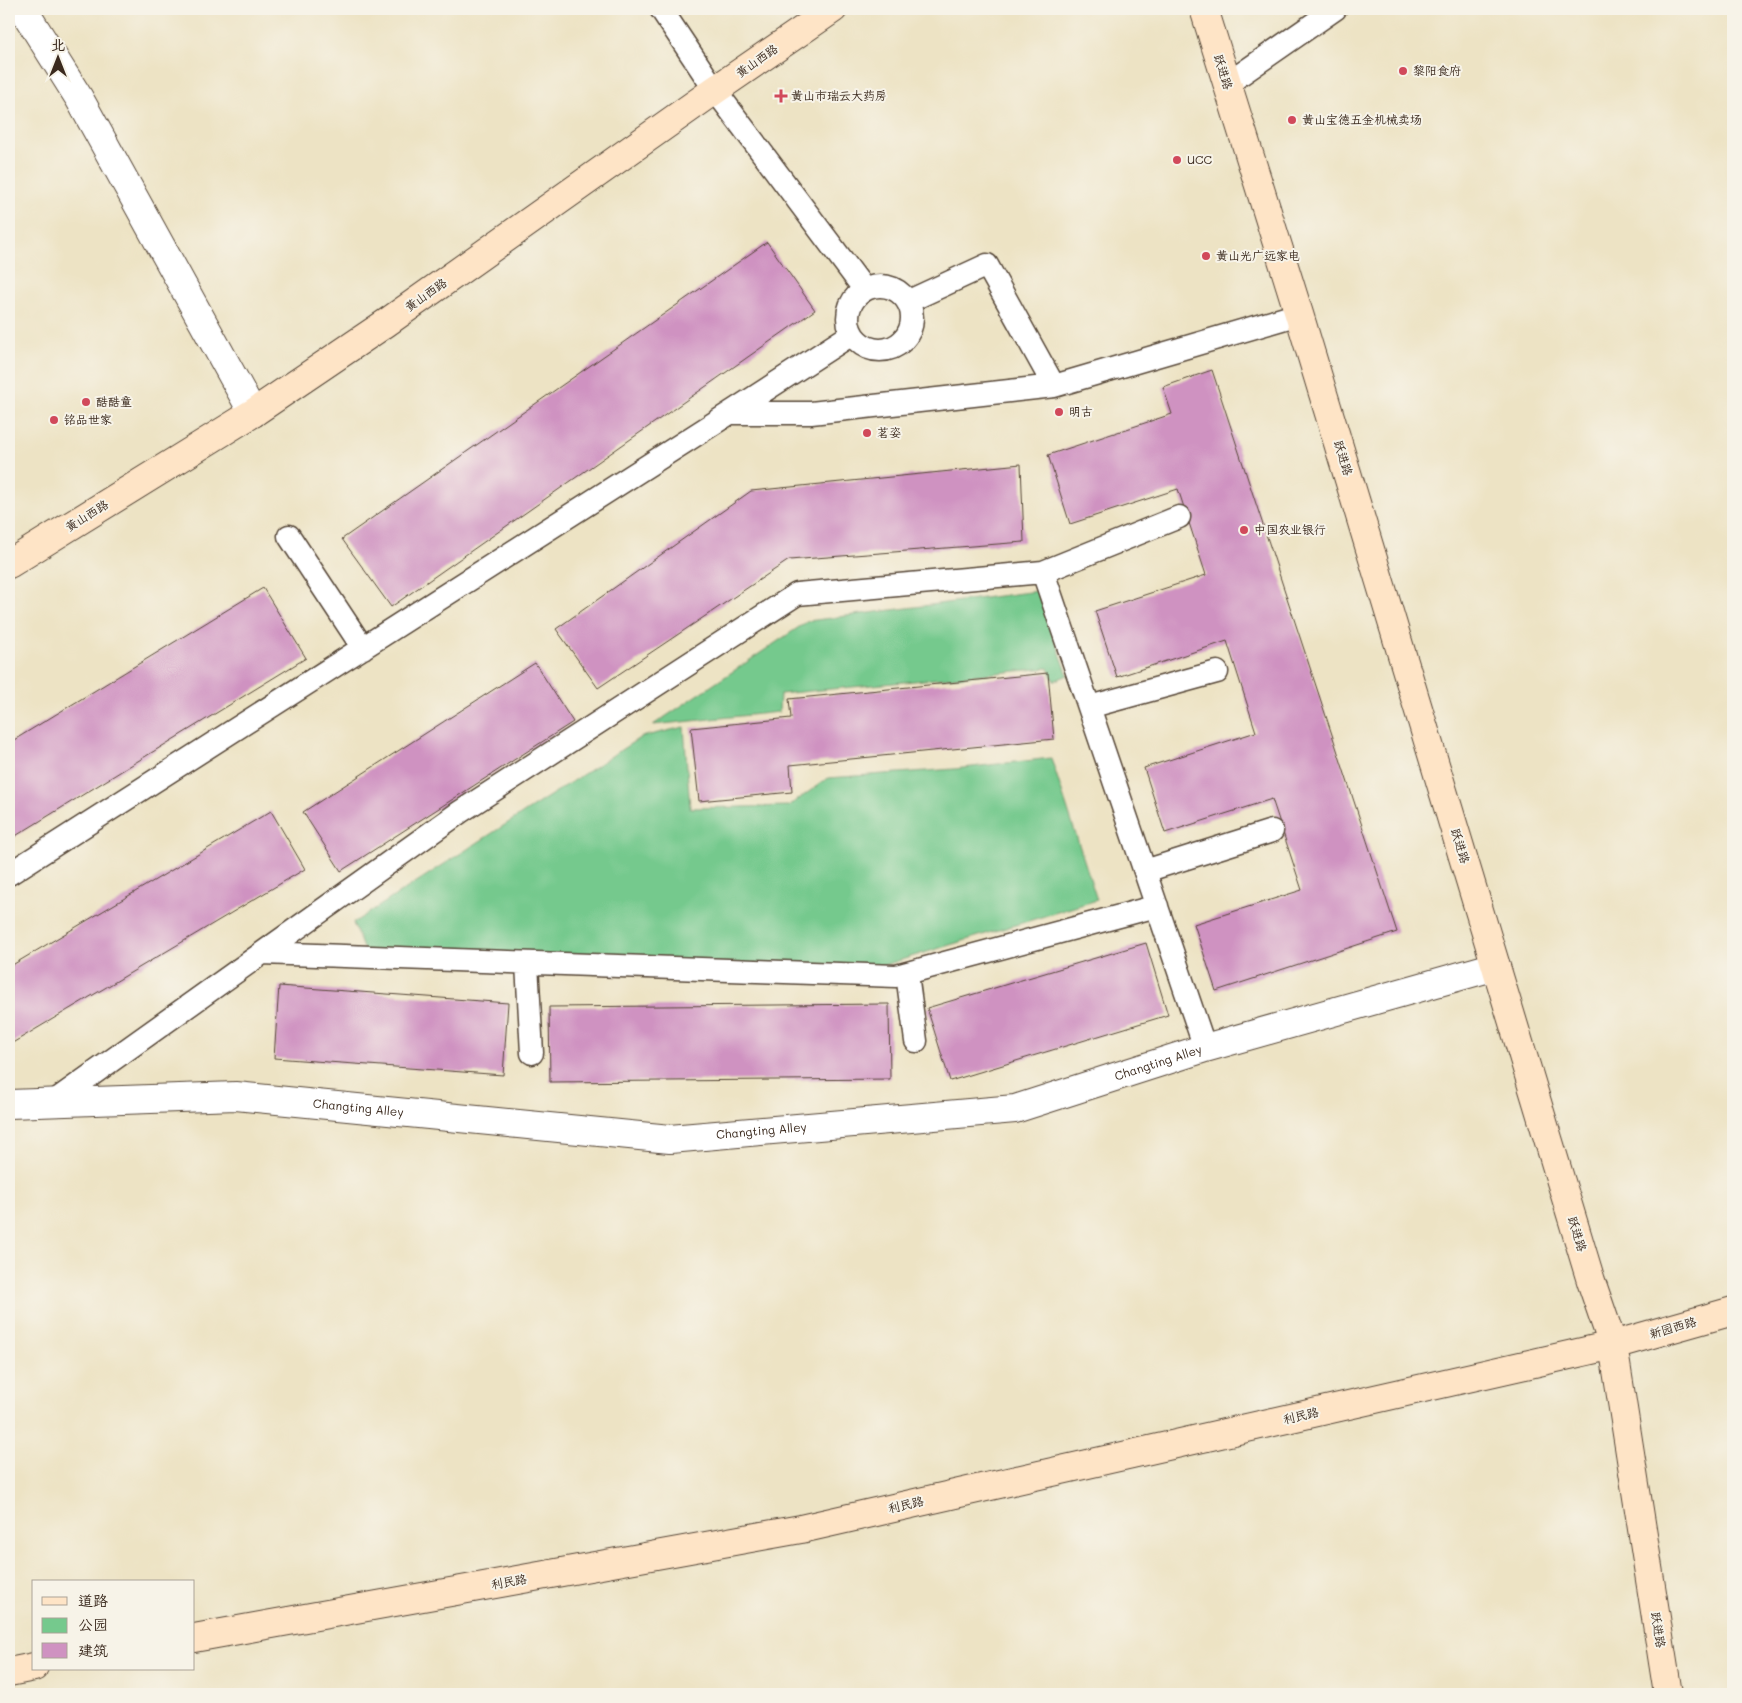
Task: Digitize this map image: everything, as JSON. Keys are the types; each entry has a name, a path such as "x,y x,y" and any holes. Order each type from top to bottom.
{"street":[{"path":"23,9 79,98 253,413"},
{"name":"黄山西路","path":"9,564 253,413 386,323 715,90 833,9"},
{"name":"跃进路","path":"1204,9 1299,314 1591,1281 1613,1345 1668,1694"},
{"name":"Changting Alley","path":"9,1104 236,1096 670,1139 1015,1109 1205,1048 1496,966"},
{"name":"新园西路","path":"1613,1345 1733,1311"},
{"name":"利民路","path":"195,1638 801,1529 1613,1345"},
{"path":"9,1672 32,1667"}],"lane":[{"path":"661,9 715,90 864,289"},
{"path":"1227,84 1335,9"},
{"path":"909,301 987,265 1054,386"},
{"path":"880,285 897,289 909,301 913,318 909,334 897,346 880,350 864,346 852,334 848,318 852,301 864,289 880,285"},
{"path":"730,413 811,413 1054,386 1299,314"},
{"path":"9,874 852,334"},
{"path":"52,1102 460,812 797,594 1044,572 1179,517"},
{"path":"289,536 363,648"},
{"path":"1044,572 1205,1048"},
{"path":"1089,707 1217,672"},
{"path":"1145,871 1272,831"},
{"path":"262,953 896,976 1157,906"},
{"path":"527,964 532,1053"},
{"path":"907,974 916,1041"}],"green space":[{"path":"1037,591 1068,675 1054,681 1048,668 780,694 779,712 653,725 808,621"},
{"path":"684,727 690,808 789,806 828,778 954,769 1051,758 1097,900 878,967 365,953 353,923 641,737"}],"building":[{"path":"767,242 815,310 391,607 342,539"},
{"path":"1212,370 1397,932 1216,991 1194,924 1302,890 1272,799 1165,833 1144,768 1256,732 1227,641 1117,677 1095,611 1206,575 1178,489 1070,524 1048,455 1172,414 1163,387"},
{"path":"1021,464 1024,542 789,560 598,688 556,629 751,491"},
{"path":"263,588 306,658 9,840 9,743"},
{"path":"535,663 573,722 341,871 303,812"},
{"path":"1048,673 1054,739 790,765 792,792 699,801 691,728 791,718 789,699"},
{"path":"271,811 305,869 9,1045 9,967"},
{"path":"1146,943 1168,1015 950,1081 927,1008"},
{"path":"279,986 508,1003 503,1075 274,1058"},
{"path":"889,1004 890,1079 550,1082 549,1007"}],"place":[{"name":"黎阳食府","path":"1403,71"},
{"name":"黄山市瑞云大药房","path":"781,96"},
{"name":"黄山宝德五金机械卖场","path":"1292,120"},
{"name":"UCC","path":"1177,160"},
{"name":"黄山光广远家电","path":"1206,256"},
{"name":"酷酷童","path":"86,402"},
{"name":"明古","path":"1059,412"},
{"name":"铭品世家","path":"54,420"},
{"name":"茗姿","path":"867,433"},
{"name":"中国农业银行","path":"1244,530"}]}
